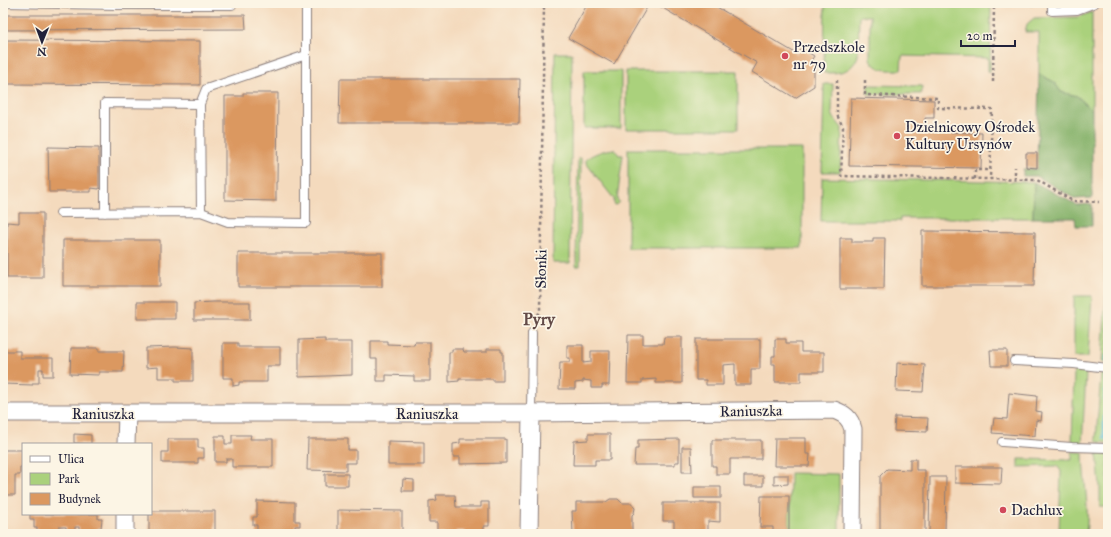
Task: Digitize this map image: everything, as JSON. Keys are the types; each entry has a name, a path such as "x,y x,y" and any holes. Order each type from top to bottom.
{"street":[{"name":"Raniuszka","path":"5,414 531,413 834,410 847,416 851,421 853,429 852,534"},
{"path":"529,534 531,413"},
{"path":"126,443 127,414"},
{"path":"125,515 125,534"}],"lane":[{"path":"6,3 232,5"},
{"path":"60,213 202,212 228,222 306,223 306,3"},
{"path":"1052,3 1052,11 1077,10 1095,3"},
{"path":"202,212 200,104 206,89 306,55"},
{"path":"105,213 105,103 200,104"},
{"path":"531,413 532,333"},
{"path":"1014,361 1074,364 1108,368"},
{"path":"1002,442 1108,448"}],"path":[{"name":"Słonki","path":"532,333 540,310 544,3"},
{"path":"993,82 994,3"},
{"path":"838,80 837,115 843,127 841,176 1037,180 1073,201 1099,202"},
{"path":"865,80 865,96 938,98 938,108 992,108 990,179"},
{"path":"1015,167 1015,180"},
{"path":"975,179 975,170 990,170"}],"green space":[{"path":"825,3 1035,3 991,4 990,72 988,71 988,58 902,56 901,70 887,70 879,68 870,59 870,16 859,16 858,56 855,62 844,71 824,73"},
{"path":"1107,5 1108,282 1105,282"},
{"path":"1092,12 1092,110 1077,96 1061,92 1054,82 1039,74 1039,32 1025,32 1027,24 1034,18 1079,17"},
{"path":"555,53 572,53 570,263 553,263"},
{"path":"584,71 621,71 621,128 584,128"},
{"path":"626,71 738,71 738,129 626,129"},
{"path":"1039,74 1054,82 1061,92 1077,96 1092,110 1092,198 1075,199 1037,176 1023,176 1023,169 1037,169"},
{"path":"824,84 833,84 832,113 842,128 840,172 822,172"},
{"path":"868,85 922,86 921,94 868,94"},
{"path":"614,149 619,155 623,155 617,199 619,202 616,205 614,204 614,199 586,163 586,159 593,155"},
{"path":"628,149 802,149 802,248 628,248"},
{"path":"578,158 581,158 580,266 576,266"},
{"path":"822,178 1034,182 1033,218 900,218 900,221 821,221"},
{"path":"1034,182 1077,205 1092,204 1092,226 1076,226 1075,218 1033,218"},
{"path":"1106,295 1108,295 1108,362 1102,361"},
{"path":"1074,296 1092,296 1088,357 1074,357"},
{"path":"1074,371 1082,371 1086,373 1082,446 1072,445"},
{"path":"1101,374 1108,375 1108,443 1098,442 1096,439"},
{"path":"1072,452 1083,452 1087,503 1086,534 1059,534 1061,471 1057,466 1018,467 1018,459 1072,460"},
{"path":"1097,452 1108,454 1108,507 1100,507"},
{"path":"790,473 839,474 839,534 789,534"}],"building":[{"path":"588,3 649,4 614,64 568,38"},
{"path":"654,3 710,3 797,54 801,48 814,56 811,61 814,64 814,86 795,98 752,72 757,63"},
{"path":"3,15 245,15 246,29 3,30"},
{"path":"3,40 200,41 200,85 3,84"},
{"path":"340,79 520,79 519,123 339,123"},
{"path":"243,93 278,93 276,201 225,200 225,96 243,96"},
{"path":"851,98 934,100 934,118 925,118 925,128 934,128 933,132 982,133 981,168 849,166"},
{"path":"48,147 99,148 99,189 91,188 91,192 49,192"},
{"path":"1026,153 1037,153 1037,168 1026,167"},
{"path":"19,213 43,213 43,278 7,278 7,222 19,223"},
{"path":"922,231 1035,232 1034,286 922,286"},
{"path":"840,238 852,238 852,242 873,242 873,238 885,238 884,289 840,289"},
{"path":"63,240 160,240 160,286 63,286"},
{"path":"238,253 382,253 382,287 238,287"},
{"path":"137,302 175,302 175,319 137,319"},
{"path":"250,302 250,320 194,320 194,303"},
{"path":"628,335 643,335 643,344 663,344 664,337 682,337 682,383 656,383 656,379 642,380 642,383 627,383"},
{"path":"325,339 325,342 352,342 352,375 299,377 299,340"},
{"path":"696,339 760,339 760,369 751,369 751,385 735,385 735,364 723,365 723,385 706,385 706,380 696,380"},
{"path":"775,339 786,339 786,343 801,343 801,352 824,352 824,372 801,372 801,382 775,382 775,364 772,364 772,356 775,356"},
{"path":"371,341 387,341 387,344 414,345 415,342 430,342 430,381 414,381 414,376 386,375 386,381 377,381 377,359 371,359"},
{"path":"223,343 238,343 238,347 280,347 280,366 267,366 267,382 239,382 239,385 233,386 233,378 223,378"},
{"path":"567,345 583,345 583,363 591,362 591,351 610,351 609,385 602,385 602,388 591,388 591,381 583,380 583,382 575,383 575,389 559,389 560,362 570,362 570,358 567,358"},
{"path":"71,348 99,348 99,351 124,351 123,372 99,372 99,375 70,374"},
{"path":"146,348 193,348 193,381 175,381 175,378 158,378 158,367 146,368"},
{"path":"452,349 463,349 464,352 487,352 487,349 501,349 501,352 503,352 503,381 493,381 493,379 459,379 459,381 449,382 449,352 452,352"},
{"path":"990,350 1007,350 1007,366 991,366"},
{"path":"3,351 20,351 20,358 53,358 53,376 43,376 43,369 39,369 39,383 33,383 33,385 3,384"},
{"path":"897,363 925,365 923,392 896,391"},
{"path":"1009,393 1037,396 1036,411 1042,412 1041,421 1036,420 1035,436 992,433 994,418 1007,419"},
{"path":"895,417 928,418 927,432 894,431"},
{"path":"74,434 91,435 91,443 74,443"},
{"path":"588,434 610,434 610,460 595,460 595,465 573,465 574,441 588,440"},
{"path":"232,435 251,435 250,439 273,439 273,467 232,467 232,459 226,459 226,462 215,462 215,436 225,436 225,444 232,444"},
{"path":"775,438 806,438 806,454 810,454 809,466 774,466"},
{"path":"168,439 198,439 198,448 204,448 204,458 198,458 198,463 162,463 162,452 168,452"},
{"path":"308,439 348,439 348,450 356,450 356,463 346,463 346,471 307,470"},
{"path":"460,439 506,439 506,463 460,464 460,457 453,457 453,444 460,443"},
{"path":"679,439 679,462 675,462 675,465 634,465 635,449 638,449 638,440"},
{"path":"712,440 761,440 761,459 730,459 730,474 716,474 716,466 712,466"},
{"path":"388,441 424,442 424,465 388,465"},
{"path":"682,447 691,447 692,472 682,472"},
{"path":"3,450 22,450 22,467 20,467 20,475 15,475 15,495 3,495"},
{"path":"910,459 916,459 916,470 925,470 925,534 882,534 880,532 880,476 887,469 910,470"},
{"path":"955,467 1002,467 1001,484 955,483"},
{"path":"325,474 348,474 348,486 325,486"},
{"path":"774,475 788,475 788,484 774,485"},
{"path":"744,476 763,476 763,486 744,486"},
{"path":"930,477 946,477 945,534 929,534"},
{"path":"403,479 414,480 414,491 402,491"},
{"path":"694,487 721,487 721,498 694,498"},
{"path":"436,495 455,495 456,507 481,507 481,502 489,502 489,526 484,526 484,534 465,534 465,531 456,531 456,534 437,534 437,522 429,522 429,501 437,500"},
{"path":"761,496 789,496 789,533 773,533 773,527 760,527"},
{"path":"610,499 618,499 622,503 632,503 635,508 632,515 632,532 629,534 573,534 572,511 576,511 576,502 606,502"},
{"path":"257,501 295,502 295,521 300,521 300,526 295,526 295,534 257,534 257,525 253,525 253,517 257,517"},
{"path":"663,503 720,503 720,522 708,521 708,533 674,533 674,521 663,521"},
{"path":"338,510 402,511 402,534 338,534"},
{"path":"152,511 215,511 215,534 149,534 149,515 152,515"},
{"path":"30,515 98,515 98,519 102,519 101,528 98,528 98,534 79,534 79,527 75,527 75,533 66,532 66,527 59,527 59,532 55,532 55,534 37,534 37,528 34,528 34,519 30,519"}],"waterway":[{"path":"1105,437 1107,376"}],"place":[{"name":"Przedszkole nr 79","path":"785,56"},
{"name":"Dzielnicowy Ośrodek Kultury Ursynów","path":"897,136"},
{"name":"Dachlux","path":"1003,510"}],"district":[{"name":"Pyry","path":"539,319"}]}
